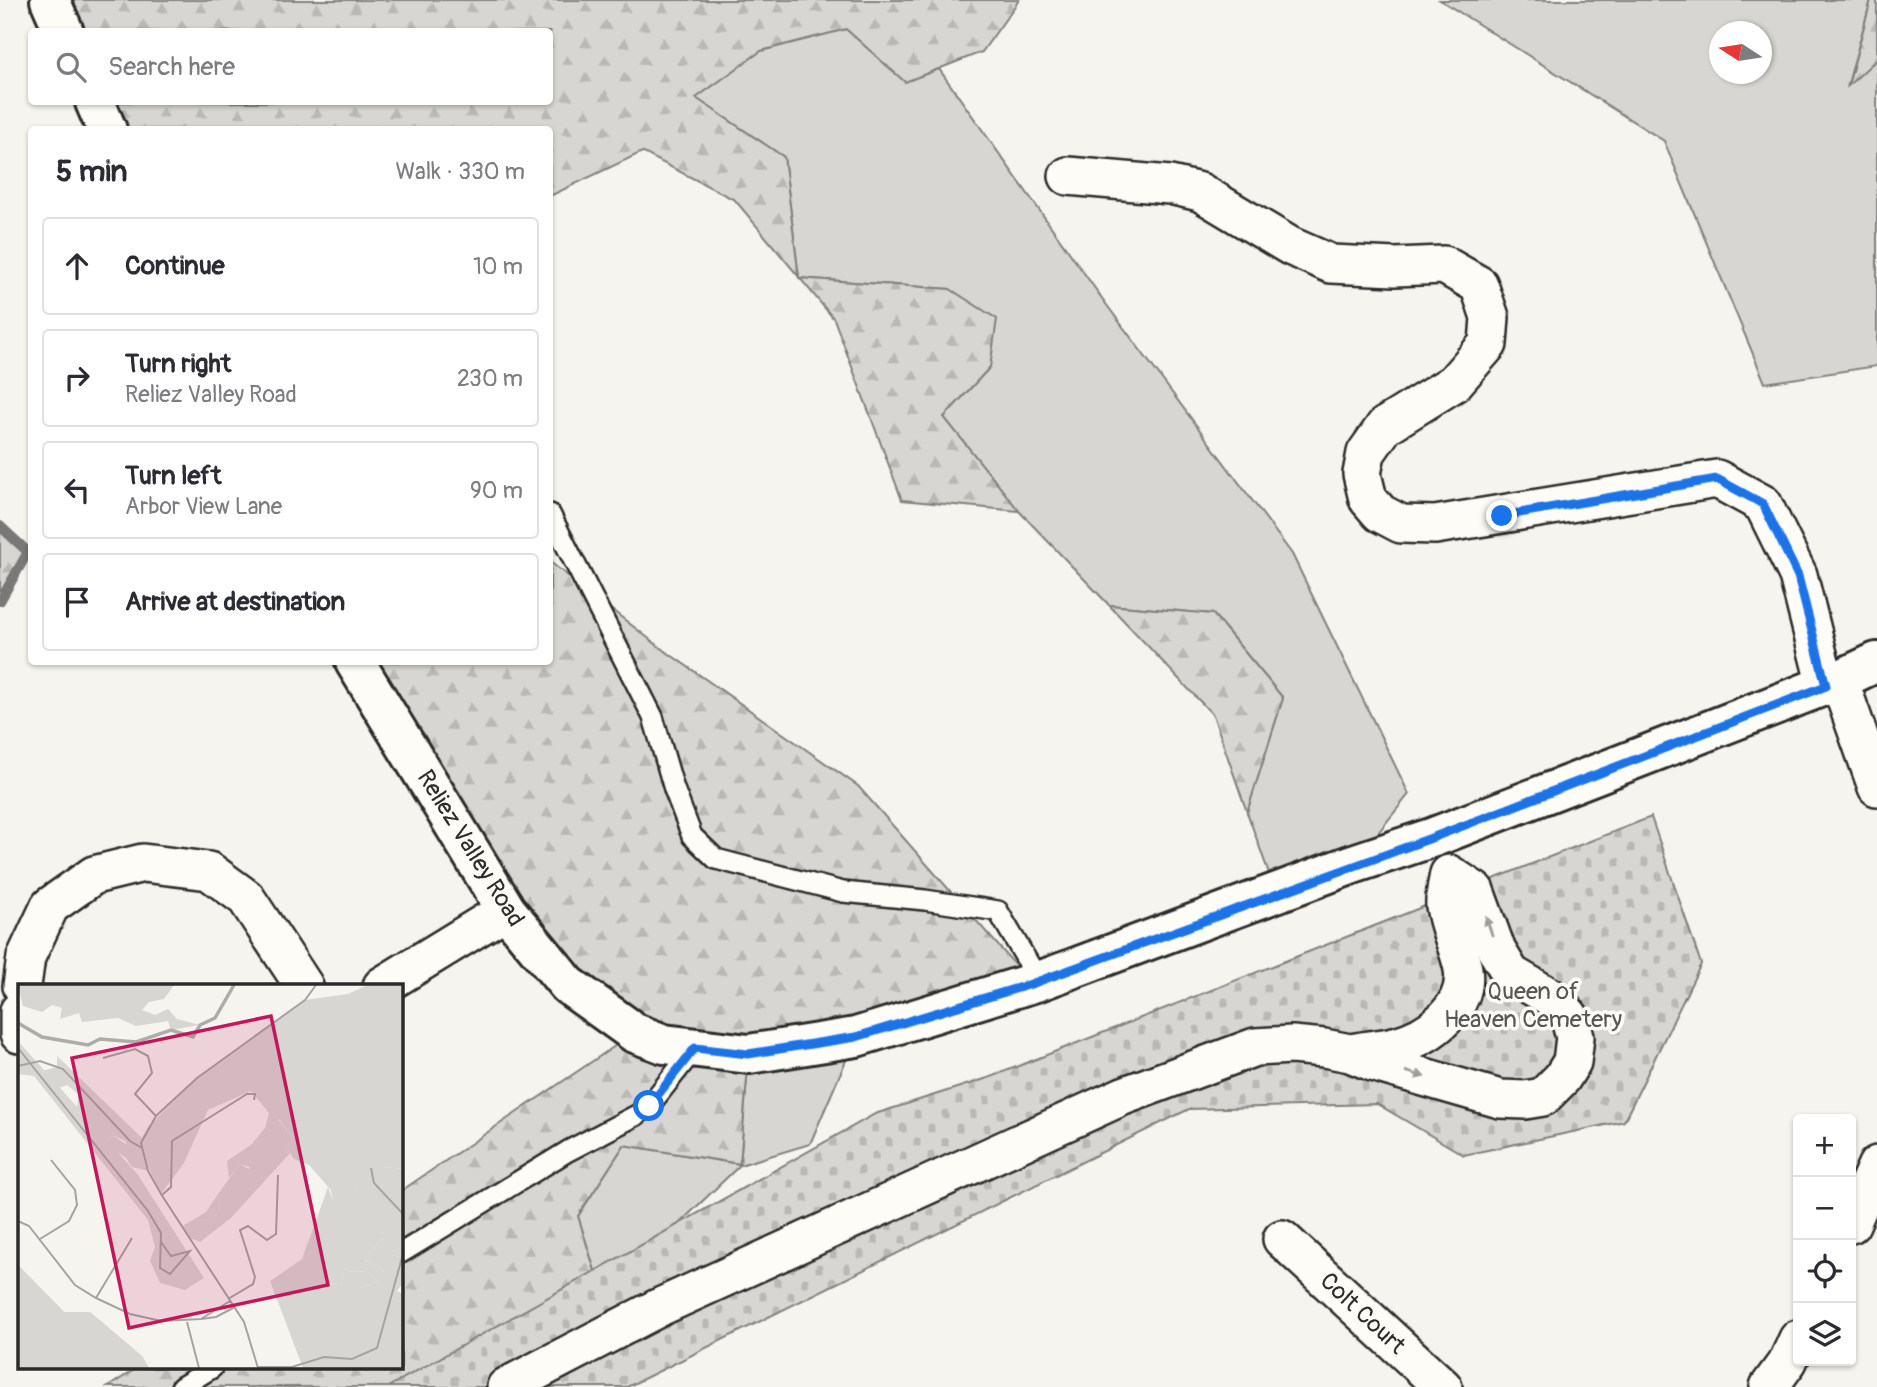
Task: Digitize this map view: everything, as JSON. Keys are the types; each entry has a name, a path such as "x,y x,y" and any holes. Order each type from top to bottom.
{"main road":[{"path":"50,0 62,28"},
{"path":"96,105 105,126"},
{"name":"Reliez Valley Road","path":"357,665 506,910 568,985 635,1032 664,1044 748,1054 856,1037 1039,981 1434,837 1833,683 1877,662"}],"street":[{"path":"1068,176 1170,185 1200,192 1290,246 1331,264 1395,267 1444,265 1479,285 1490,317 1488,344 1454,383 1385,426 1366,453 1362,474 1368,499 1380,513 1401,524 1435,525 1717,479 1763,504 1798,576 1833,683 1877,787"},
{"path":"1350,1053 1399,1044 1419,1036 1445,1020 1462,990 1463,971 1444,905 1449,874 1434,837"},
{"path":"22,984 26,957 50,906 94,875 143,863 209,871 246,898 303,984"},
{"path":"506,1387 660,1307 1123,1096 1255,1047 1292,1045 1350,1053 1500,1099 1525,1100 1543,1097 1562,1079 1572,1062 1575,1037 1569,1016 1552,998 1511,974 1497,951 1475,891 1449,874"},
{"path":"385,984 506,910"},
{"path":"1462,990 1511,974"},
{"path":"1856,1213 1877,1165"},
{"name":"Colt Court","path":"1282,1239 1443,1387"},
{"path":"1769,1387 1793,1350"}],"lane":[{"path":"553,520 653,717 674,789 692,836 716,859 843,892 998,911 1039,981"},
{"path":"402,1252 568,1151 637,1115 649,1106 695,1048"},
{"path":"181,1387 209,1370"}],"green space":[{"path":"50,0 1019,0 982,52 905,82 846,29 761,51 696,98 784,157 799,277 735,200 642,152 553,195 553,126 106,126 96,105 553,105 553,28 63,28"},
{"path":"1440,0 1871,0 1848,84 1877,59 1877,366 1765,383 1664,141"},
{"path":"1871,0 1877,0 1877,59 1848,86"},
{"path":"846,29 905,81 939,69 1106,304 1292,554 1409,794 1353,864 1276,893 1247,812 1283,698 1213,614 1109,605 1019,511 944,417 990,367 950,289 799,278 784,157 695,98 760,51"},
{"path":"800,278 950,289 997,319 990,367 944,417 1019,511 902,500 834,319"},
{"path":"0,526 28,552 0,601"},
{"path":"553,564 661,648 858,786 1031,983 749,1054 740,1164 624,1145 578,1216 603,1297 438,1387 108,1387 134,1370 402,1370 402,1190 634,1033 568,985 357,665 553,665"},
{"path":"1109,605 1213,614 1283,698 1247,812 1213,715"},
{"name":"Queen of Heaven Cemetery","path":"1651,817 1701,964 1624,1121 1464,1155 1377,1104 1189,1109 627,1387 388,1387 875,1114 988,1078"},
{"path":"856,1037 810,1144 740,1165 603,1297 578,1216 624,1145 740,1164 749,1054"}],"waterway":[{"path":"0,526 28,552 0,601"}],"route":[{"path":"649,1106 695,1048 748,1054 856,1037 1031,984 1353,864 1434,837 1826,686 1798,576 1763,504 1717,479 1502,516"}]}
